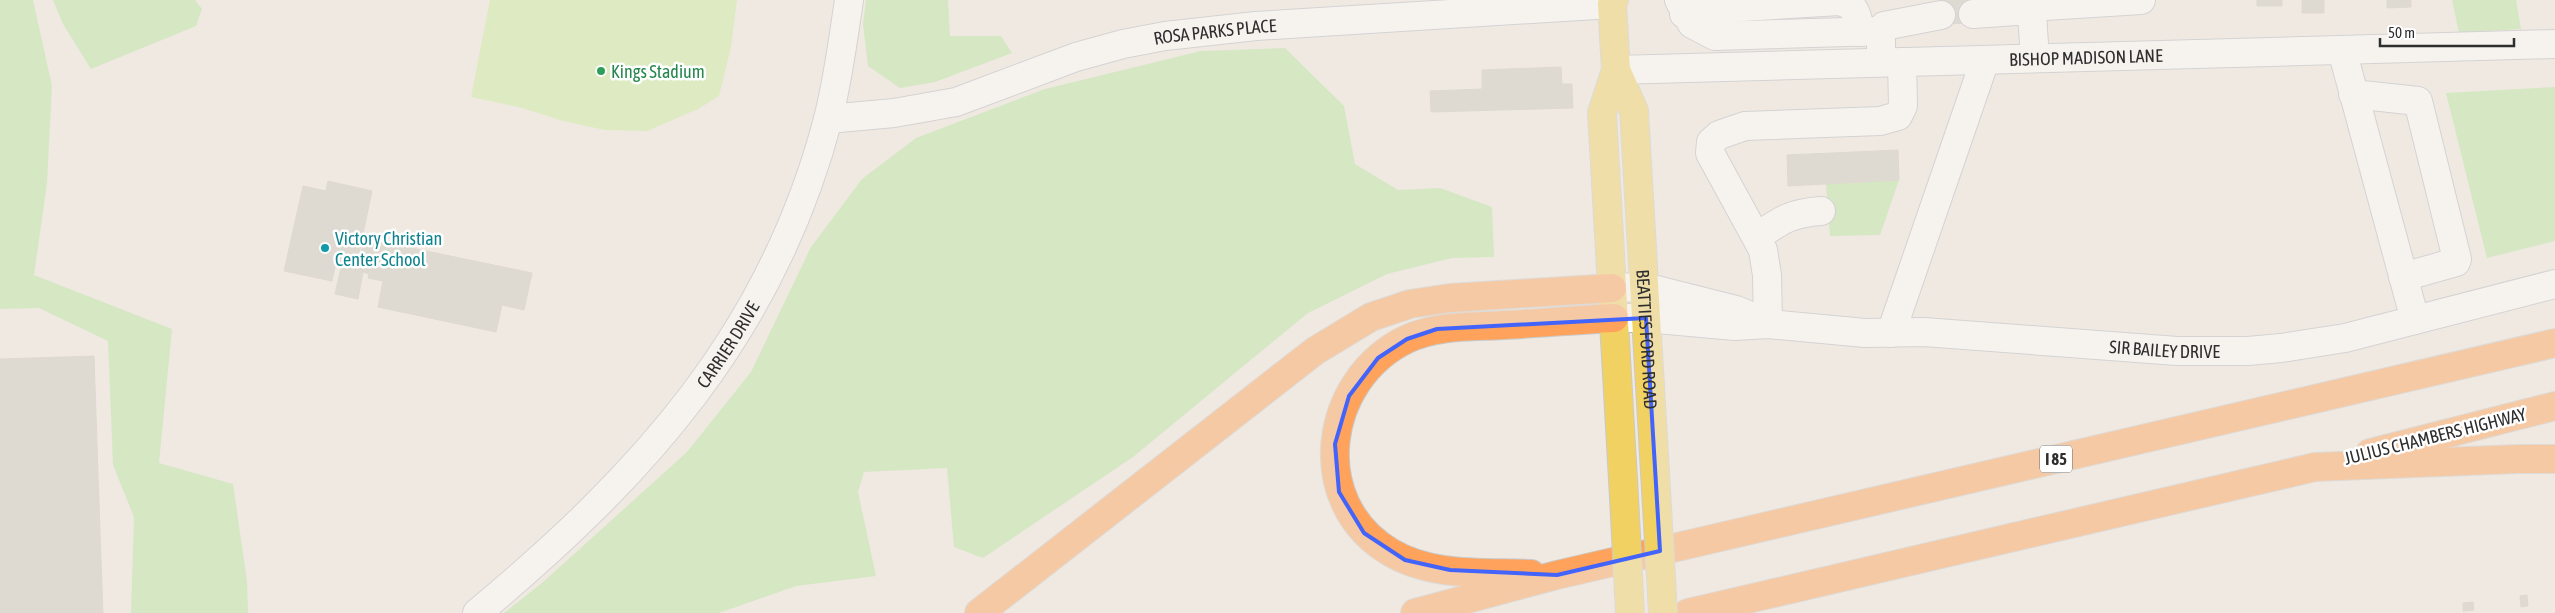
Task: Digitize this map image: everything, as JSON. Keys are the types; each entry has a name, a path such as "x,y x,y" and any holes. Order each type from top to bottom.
{"highway":[{"path":"979,613 1315,351 1352,326 1391,309 1432,300 1612,288"},
{"path":"1557,575 1435,568 1405,560 1376,543 1354,520 1339,492 1334,461 1338,426 1349,396 1367,370 1391,348 1421,333 1453,328 1614,318"},
{"name":"I 85","path":"1415,613 1557,575 2555,343"},
{"name":"JULIUS CHAMBERS HIGHWAY","path":"2315,467 2555,406"},
{"path":"1688,613 2315,467 2555,459"}],"main road":[{"name":"BEATTIES FORD ROAD","path":"1612,1 1616,70 1634,111 1663,613"},
{"name":"BEATTIES FORD ROAD","path":"1616,70 1602,113 1630,613"}],"street":[{"name":"CARRIER DRIVE","path":"477,613 549,550 605,496 666,431 710,375 753,307 784,244 804,194 828,119 849,0"},
{"path":"1972,14 2031,5 2046,6 2141,0"},
{"name":"ROSA PARKS PLACE","path":"828,119 902,112 956,102 1076,57 1140,40 1360,10 1612,1"},
{"path":"2031,5 2035,58"},
{"path":"1682,7 1700,30 1715,36 1871,31 1884,26 1941,15"},
{"path":"1768,324 1767,275 1763,250 1710,153 1711,142 1719,135 1745,126 1880,121 1898,116 1904,106 1891,62 1871,31"},
{"name":"BISHOP MADISON LANE","path":"1616,70 2555,44"},
{"path":"2342,50 2414,320"},
{"path":"1891,333 1985,60"},
{"path":"2353,94 2418,101 2457,259 2456,262 2403,277"},
{"path":"1757,237 1784,218 1799,213 1821,211"},
{"name":"SIR BAILEY DRIVE","path":"1614,318 1646,318 1735,326 1768,324 1865,333 1924,332 2177,351 2239,351 2315,344 2555,284"},
{"name":"SIR BAILEY DRIVE","path":"1612,288 1645,287 1736,310 1768,324"}],"highlighted area":[{"path":"1646,318 1660,551 1557,575 1450,570 1405,560 1364,533 1339,492 1335,444 1349,396 1378,358 1407,339 1437,329"}],"green space":[{"path":"0,0 33,0 52,86 47,183 34,275 172,329 159,463 233,484 247,581 248,613 131,613 134,517 113,465 108,341 39,308 0,309"},
{"path":"53,0 195,0 202,9 196,26 91,69 63,24"},
{"name":"Kings Stadium","path":"490,0 737,0 731,47 719,96 698,109 647,131 605,130 563,121 519,107 471,97"},
{"path":"866,0 948,0 950,36 1001,36 1012,53 935,82 900,88 868,66 863,24"},
{"path":"2452,0 2516,0 2521,29 2459,33"},
{"path":"1285,48 1344,106 1355,164 1398,190 1440,188 1492,207 1494,257 1452,258 1387,274 1308,313 1133,457 983,558 954,547 947,468 864,472 858,492 876,576 796,586 719,613 504,613 542,583 687,452 751,372 811,247 862,179 916,138 1045,89 1201,51"},
{"path":"2555,87 2555,241 2487,258 2446,93"},
{"path":"1899,180 1880,235 1830,236 1826,184"}],"building":[{"path":"1941,0 1972,0 1973,23 1941,24"},
{"path":"2257,0 2282,0 2282,6 2257,6"},
{"path":"2302,0 2324,0 2324,13 2302,13"},
{"path":"2387,0 2411,0 2411,7 2387,8"},
{"path":"1561,67 1562,84 1572,84 1573,108 1431,112 1430,91 1482,89 1482,70"},
{"path":"1898,150 1899,180 1788,186 1787,155"},
{"name":"Victory Christian Center School","path":"328,181 372,191 358,258 360,259 364,238 532,273 524,310 502,305 496,332 378,307 383,281 368,278 369,274 363,272 358,299 335,294 341,268 335,267 332,281 284,271 303,186 326,191"},
{"path":"94,356 100,531 0,535 0,359"},
{"path":"100,531 103,613 0,613 0,535"},
{"path":"2527,595 2528,606 2521,607 2520,596"},
{"path":"2473,602 2474,610 2463,611 2463,603"}],"place":[{"name":"Kings Stadium","path":"601,71"},
{"name":"Victory Christian Center School","path":"325,248"}]}
